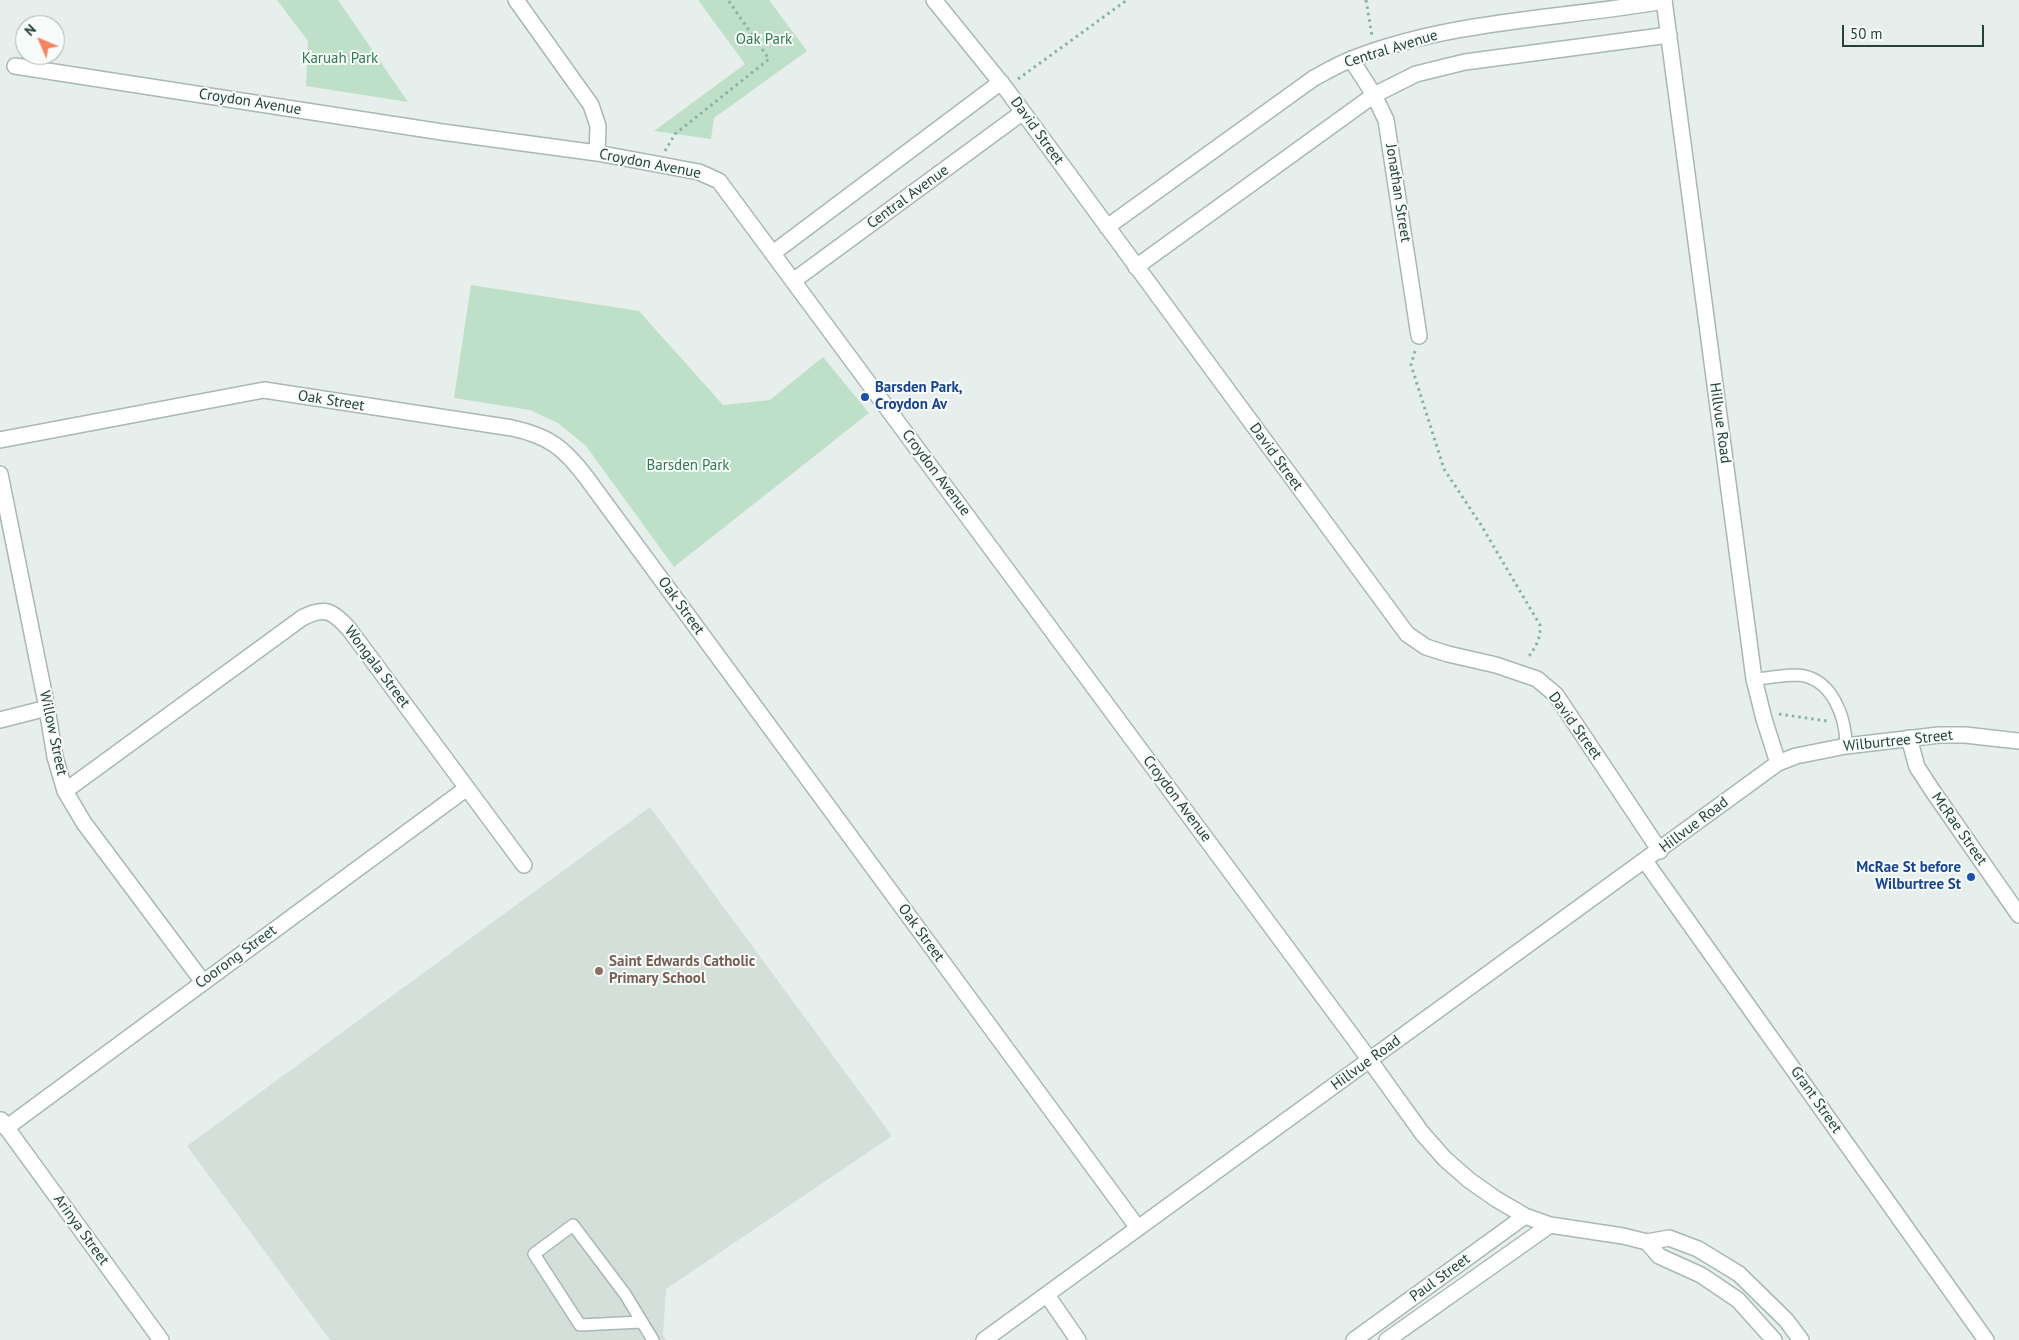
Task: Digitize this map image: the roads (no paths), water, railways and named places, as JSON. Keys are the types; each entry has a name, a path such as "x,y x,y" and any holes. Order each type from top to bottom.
{"street":[{"path":"516,0 591,105 598,126 598,153"},
{"name":"David Street","path":"934,0 1003,85 1407,634 1426,647 1518,671 1537,679 1556,695 1660,851"},
{"name":"Hillvue Road","path":"984,1340 1660,851 1778,763 1764,719 1754,678 1664,0"},
{"name":"Central Avenue","path":"1106,227 1314,78 1351,60 1455,30 1664,0"},
{"name":"Central Avenue","path":"1136,267 1374,95 1416,74 1465,62 1669,35"},
{"name":"Jonathan Street","path":"1351,60 1374,95 1386,120 1419,336"},
{"name":"Croydon Avenue","path":"15,66 442,132 598,153 700,172 719,181 1422,1133 1444,1159 1469,1180 1525,1216 1550,1225 1623,1236 1647,1242 1669,1238 1698,1249 1739,1274 1786,1320 1800,1340"},
{"path":"773,253 1003,85"},
{"name":"Central Avenue","path":"793,281 1023,112"},
{"name":"Oak Street","path":"0,440 264,390 512,428 534,433 554,443 571,457 592,485 1138,1228"},
{"name":"Willow Street","path":"0,474 55,757 65,791 84,823 203,982"},
{"name":"Wongala Street","path":"65,791 302,618 315,612 327,611 338,617 349,629 524,865"},
{"path":"0,720 47,708"},
{"name":"Wilburtree Street","path":"1778,763 1796,756 1846,746 1939,734 2019,741"},
{"name":"McRae Street","path":"1910,738 1917,767 2019,914"},
{"name":"Coorong Street","path":"3,1123 203,982 467,788"},
{"name":"Grant Street","path":"1645,861 1986,1340"},
{"name":"Arinya Street","path":"3,1123 162,1340"},
{"name":"Paul Street","path":"1354,1340 1525,1216"},
{"name":"Paul Street","path":"1388,1340 1550,1225"},
{"name":"Croydon Avenue","path":"1647,1242 1659,1256 1701,1275 1738,1300 1774,1340"},
{"path":"1047,1295 1078,1340"}],"lane":[{"path":"1754,678 1799,675 1809,678 1827,690 1835,700 1843,723 1846,746"},
{"path":"641,1322 580,1325 534,1254 573,1225 625,1294 654,1340"}],"place":[{"name":"Barsden Park, Croydon Av","path":"865,397"},
{"name":"McRae St before Wilburtree St","path":"1971,877"},
{"name":"Saint Edwards Catholic Primary School","path":"599,971"}],"park label":[{"name":"Oak Park","path":"764,40"},
{"name":"Karuah Park","path":"340,59"},
{"name":"Barsden Park","path":"688,466"}]}
